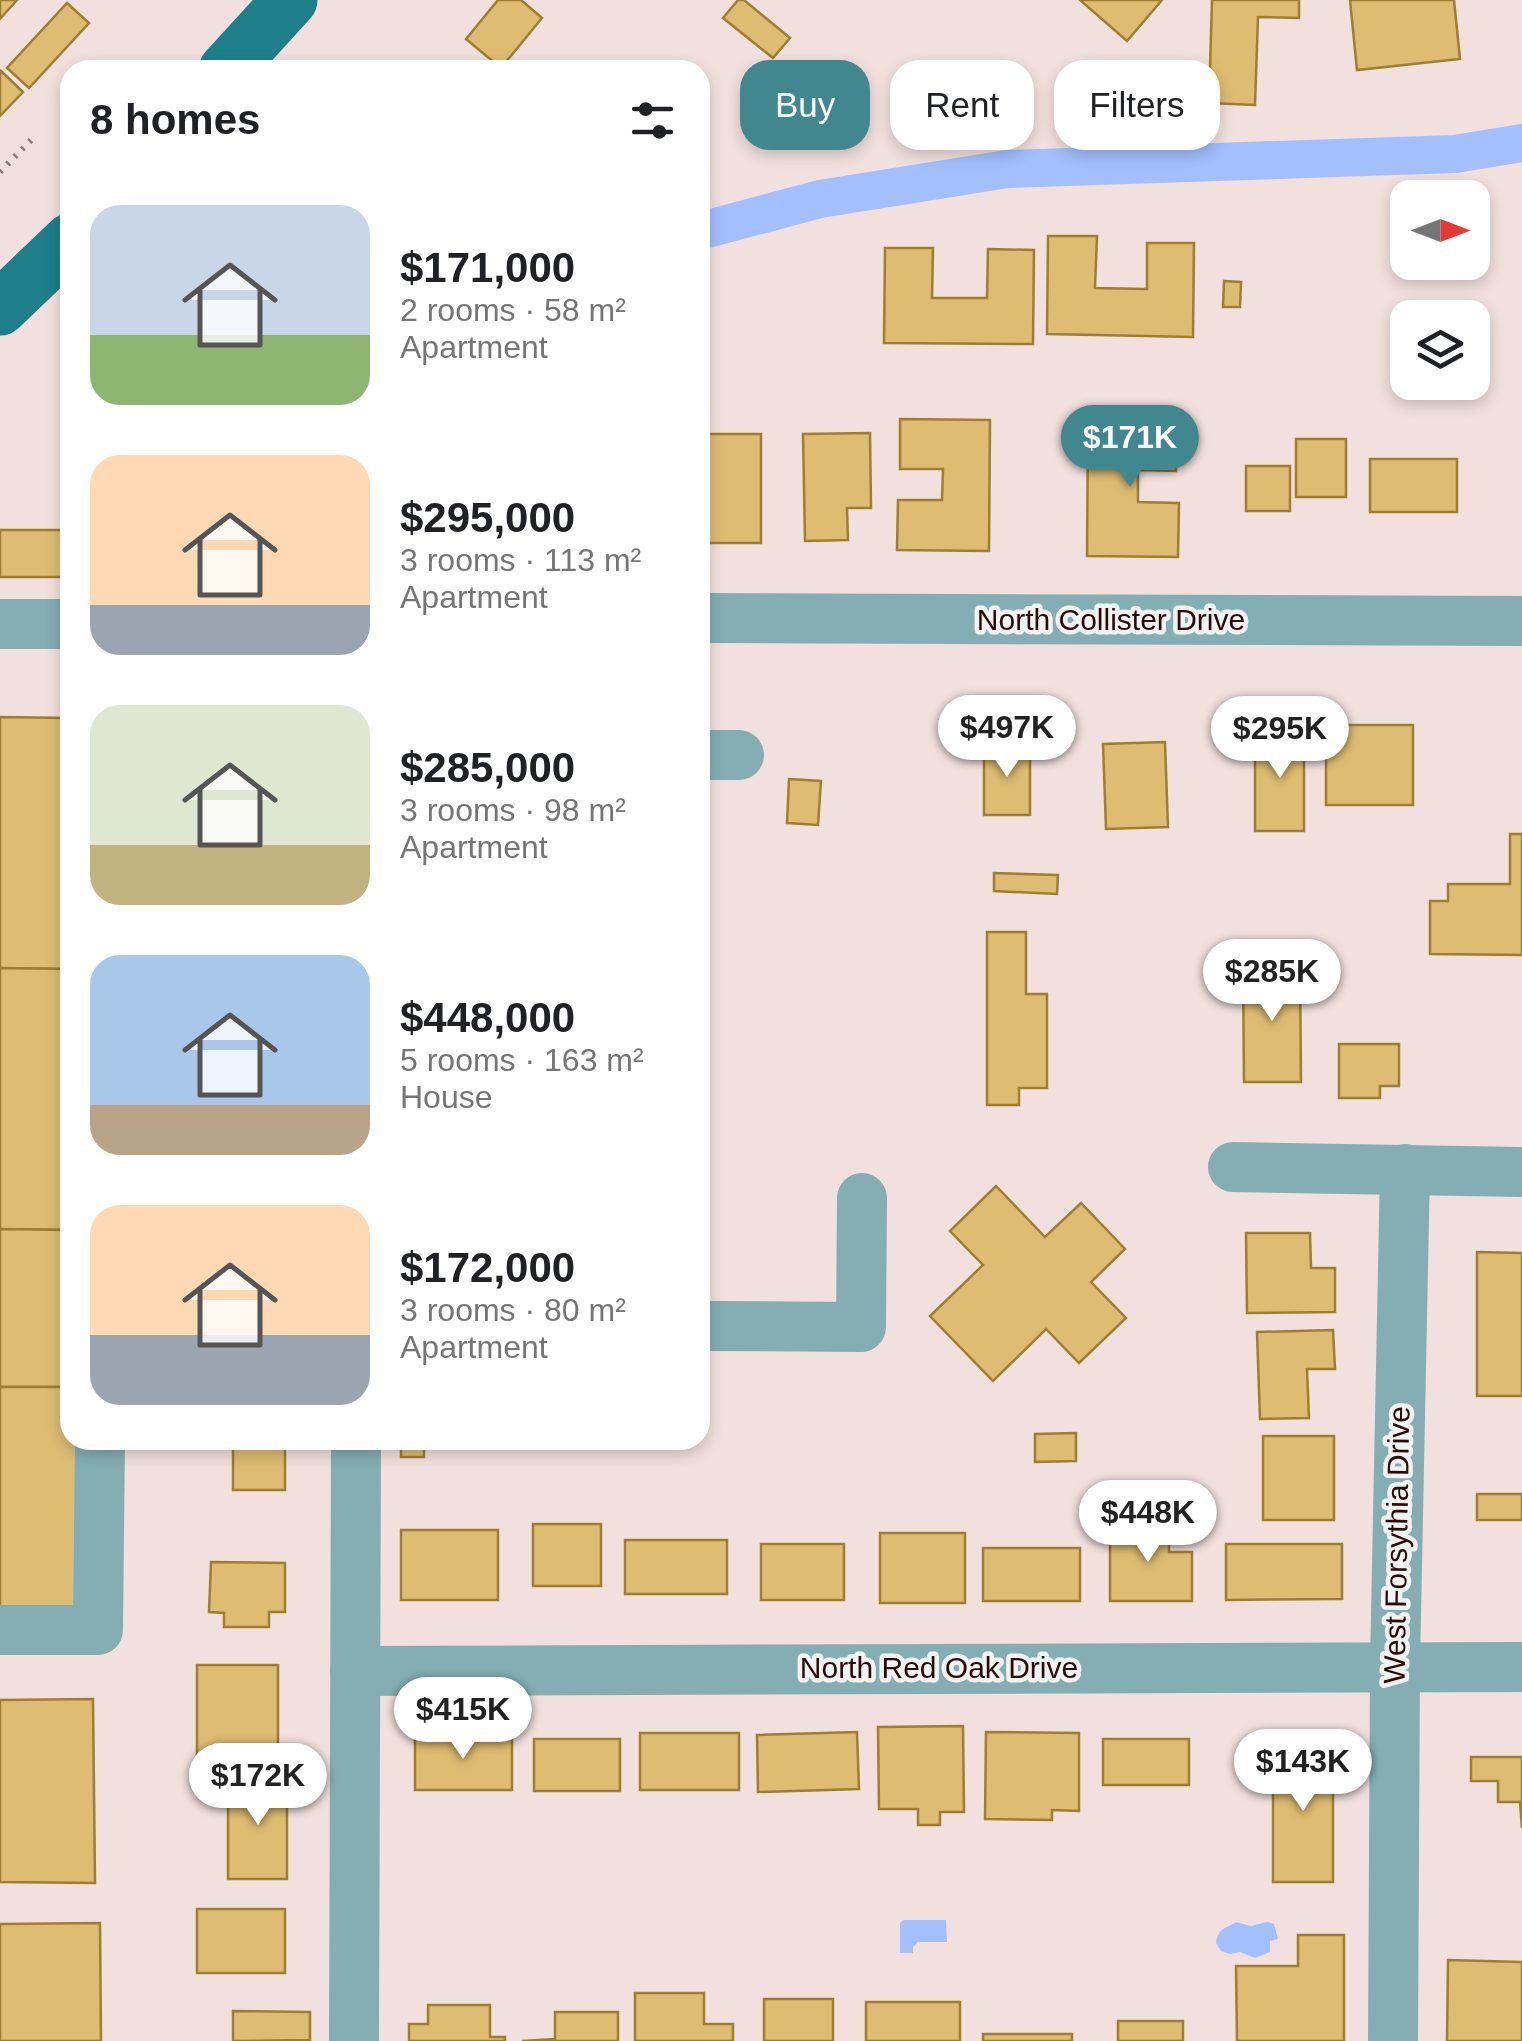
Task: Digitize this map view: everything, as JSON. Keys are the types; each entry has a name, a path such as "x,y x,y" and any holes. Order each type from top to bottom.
{"main road":[{"path":"235,60 290,0"},
{"path":"0,308 60,258"}],"street":[{"name":"North Collister Drive","path":"710,618 1522,621"},
{"path":"0,624 60,624"},
{"path":"1234,1167 1522,1172"},
{"name":"West Forsythia Drive","path":"1393,2041 1394,1665 1405,1170"},
{"path":"710,1326 861,1327 862,1198"},
{"path":"0,1630 98,1630 100,1450"},
{"path":"354,2041 356,1450"},
{"name":"North Red Oak Drive","path":"355,1671 1522,1667"}],"path":[{"path":"0,172 32,139"}],"water":[{"path":"946,1920 947,1942 918,1942 913,1953 900,1953 900,1923"},
{"path":"1236,1922 1251,1926 1274,1924 1278,1939 1270,1941 1270,1952 1255,1958 1221,1951 1216,1943 1218,1934"}],"building":[{"path":"0,0 17,0 0,19"},
{"path":"498,0 521,0 542,18 508,60 491,60 466,39"},
{"path":"738,0 744,0 790,38 773,58 723,18"},
{"path":"1080,0 1162,0 1127,41"},
{"path":"1212,0 1299,0 1299,18 1258,17 1255,105 1220,103 1220,60 1210,60"},
{"path":"1350,0 1454,0 1460,59 1357,70"},
{"path":"67,3 89,23 29,88 7,68"},
{"path":"0,73 23,92 0,116"},
{"path":"1048,236 1097,236 1095,288 1147,289 1147,243 1194,243 1193,337 1047,334"},
{"path":"885,248 933,248 932,298 987,298 988,249 1034,250 1033,344 884,343"},
{"path":"1224,281 1241,282 1240,307 1223,307"},
{"path":"900,419 990,420 989,551 897,550 898,500 942,500 943,469 900,469"},
{"path":"1088,422 1177,423 1176,471 1138,470 1138,502 1179,503 1178,557 1087,556"},
{"path":"870,433 871,508 847,508 848,540 805,541 803,434"},
{"path":"710,434 761,434 761,543 710,543"},
{"path":"1296,439 1346,439 1346,497 1296,497"},
{"path":"1370,459 1457,459 1457,512 1370,512"},
{"path":"1246,466 1290,466 1290,511 1246,511"},
{"path":"0,530 60,530 60,577 0,577"},
{"path":"0,717 60,718 60,969 0,968"},
{"path":"1326,725 1413,725 1413,805 1326,805"},
{"path":"1255,730 1304,730 1304,831 1255,831"},
{"path":"1165,742 1168,827 1106,829 1103,744"},
{"path":"984,746 1030,746 1030,815 984,815"},
{"path":"789,779 821,781 818,825 787,823"},
{"path":"1510,834 1522,834 1522,955 1430,954 1430,901 1448,901 1448,884 1510,884"},
{"path":"994,873 1058,875 1057,894 994,891"},
{"path":"987,932 1026,932 1026,994 1047,994 1047,1088 1019,1088 1019,1105 987,1105"},
{"path":"1300,966 1301,1082 1244,1082 1243,967"},
{"path":"0,968 60,969 60,1230 0,1229"},
{"path":"1339,1044 1399,1044 1399,1086 1380,1086 1380,1098 1339,1098"},
{"path":"996,1186 1045,1237 1081,1203 1125,1249 1091,1282 1126,1318 1079,1363 1046,1329 993,1381 930,1316 983,1265 950,1231"},
{"path":"0,1229 60,1230 60,1387 0,1387"},
{"path":"1246,1233 1310,1233 1311,1268 1335,1268 1335,1312 1247,1313"},
{"path":"1477,1252 1522,1253 1522,1396 1477,1396"},
{"path":"1333,1330 1335,1369 1307,1369 1309,1418 1260,1419 1257,1332"},
{"path":"0,1387 60,1387 60,1450 78,1450 76,1612 0,1612"},
{"path":"1076,1433 1076,1461 1035,1462 1035,1434"},
{"path":"1263,1436 1334,1436 1334,1520 1263,1520"},
{"path":"233,1450 285,1450 285,1490 233,1490"},
{"path":"401,1450 424,1450 424,1457 401,1457"},
{"path":"1477,1494 1522,1494 1522,1520 1477,1520"},
{"path":"533,1524 601,1524 601,1586 533,1586"},
{"path":"1110,1524 1169,1524 1169,1552 1192,1552 1192,1601 1110,1601"},
{"path":"401,1530 498,1530 498,1600 401,1600"},
{"path":"880,1533 965,1533 965,1603 880,1603"},
{"path":"625,1540 727,1540 727,1594 625,1594"},
{"path":"761,1544 844,1544 844,1600 761,1600"},
{"path":"1226,1544 1342,1544 1342,1599 1226,1600"},
{"path":"983,1548 1080,1548 1080,1601 983,1601"},
{"path":"211,1562 285,1563 285,1612 269,1612 269,1627 224,1627 224,1613 209,1612"},
{"path":"197,1665 278,1665 278,1755 197,1755"},
{"path":"93,1699 95,1883 0,1882 0,1700"},
{"path":"963,1726 964,1812 940,1812 940,1825 918,1825 918,1809 879,1809 878,1727"},
{"path":"857,1732 859,1789 758,1792 757,1735"},
{"path":"986,1732 1079,1733 1079,1811 1052,1810 1052,1820 985,1819"},
{"path":"640,1733 739,1733 739,1790 640,1790"},
{"path":"415,1735 512,1735 512,1790 415,1790"},
{"path":"534,1739 620,1739 620,1791 534,1791"},
{"path":"1103,1739 1189,1739 1189,1785 1103,1785"},
{"path":"1273,1745 1333,1745 1333,1882 1273,1882"},
{"path":"1471,1757 1522,1757 1522,1828 1520,1802 1498,1802 1498,1781 1471,1781"},
{"path":"228,1778 287,1778 287,1879 228,1879"},
{"path":"197,1909 285,1909 285,1973 197,1973"},
{"path":"100,1923 101,2041 0,2041 0,1924"},
{"path":"1298,1935 1344,1935 1344,2041 1237,2041 1236,1966 1298,1966"},
{"path":"1448,1960 1522,1962 1522,2041 1447,2041"},
{"path":"635,1993 704,1993 704,2024 733,2024 733,2041 635,2041"},
{"path":"764,1999 833,1999 833,2041 764,2041"},
{"path":"866,2002 960,2002 960,2041 866,2041"},
{"path":"428,2005 490,2005 490,2037 505,2037 505,2041 409,2041 409,2024 428,2024"},
{"path":"233,2011 310,2012 310,2040 233,2041"},
{"path":"555,2012 618,2012 618,2041 522,2041 555,2039"},
{"path":"1118,2021 1183,2021 1183,2041 1118,2041"},
{"path":"983,2034 1072,2034 1072,2041 983,2041"}],"waterway":[{"path":"710,228 820,199 1007,169 1455,154 1522,143"}]}
